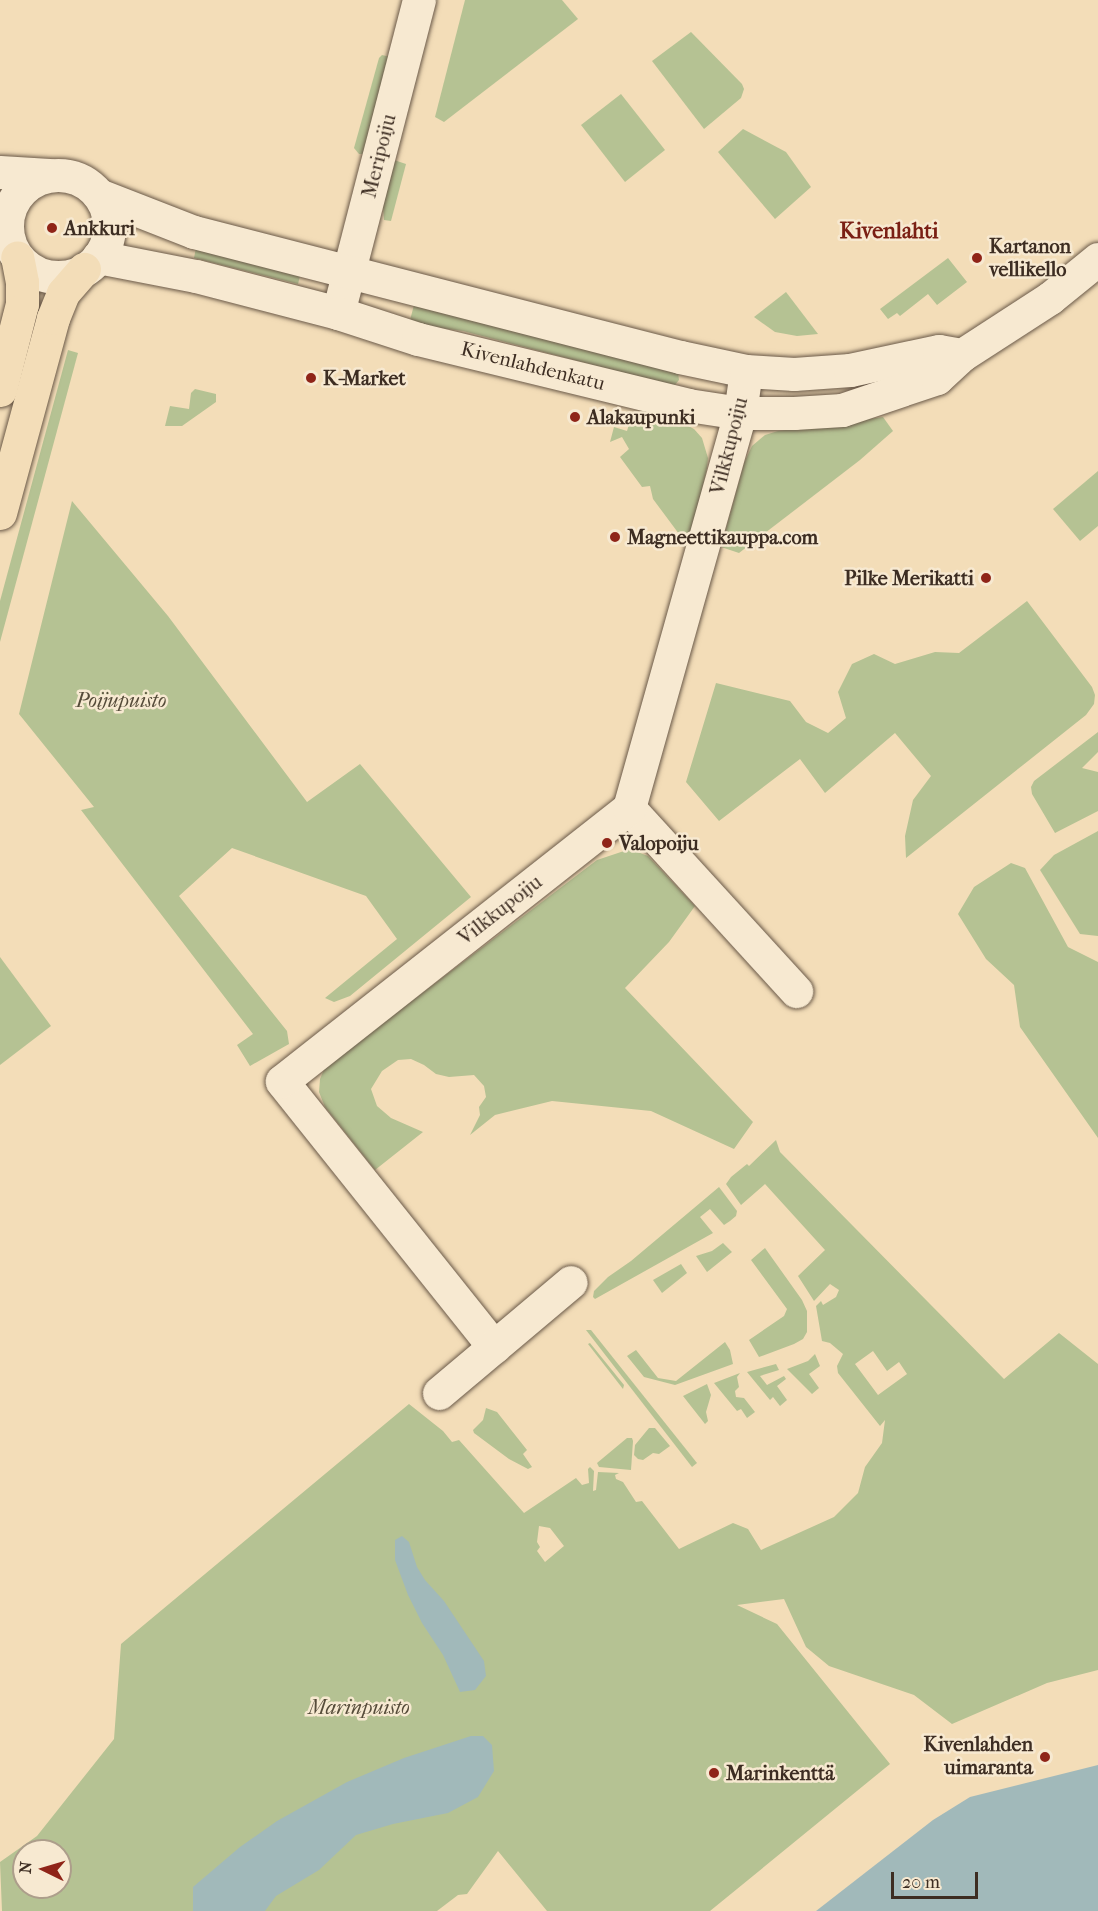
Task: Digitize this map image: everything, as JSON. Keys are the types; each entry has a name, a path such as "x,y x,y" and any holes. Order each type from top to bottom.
{"main road":[{"path":"0,390 22,304 22,282 8,237"},
{"path":"0,513 53,318 63,293 91,263"}],"street":[{"name":"Meripoiju","path":"339,313 419,0"},
{"path":"0,172 68,176 85,183 99,195 178,228 350,270 680,357 746,371 794,374 850,370 939,351 962,355"},
{"path":"49,175 32,182 18,194 9,211 8,237 29,268 44,274 59,277 91,263 106,243 109,225 105,207 99,195"},
{"name":"Kivenlahdenkatu","path":"91,263 196,276 339,313 418,339 688,405 740,413 842,410 937,378 962,355 1050,298 1098,260"},
{"name":"Vilkkupoiju","path":"494,1347 282,1081 629,808 740,413 746,371"},
{"path":"629,808 796,991"},
{"path":"439,1393 571,1282"}],"green space":[{"path":"465,0 562,0 578,19 444,122 435,117"},
{"path":"691,32 742,84 744,89 741,98 704,129 652,61"},
{"path":"382,55 390,57 363,154 359,154 354,148 379,58"},
{"path":"621,94 665,150 625,182 581,125"},
{"path":"743,129 786,152 811,187 775,219 718,152"},
{"path":"394,160 406,164 391,221 384,220 383,206"},
{"path":"196,248 300,276 298,284 194,258"},
{"path":"948,258 967,282 937,305 928,294 900,316 897,313 888,319 880,309"},
{"path":"786,292 818,334 797,336 775,332 754,317"},
{"path":"414,305 678,373 679,380 674,386 463,331 409,324"},
{"path":"68,350 78,353 0,642 0,601"},
{"path":"195,389 216,394 216,402 182,426 165,426 170,406 189,409 191,393"},
{"path":"883,417 893,431 860,460 739,553 721,547 744,463 752,446 765,435 778,431"},
{"path":"630,421 681,422 694,429 702,438 708,458 707,468 691,540 682,538 653,499 650,486 642,487 620,457 629,449 622,437 610,442 614,427 627,431"},
{"path":"1098,471 1098,526 1080,541 1053,509"},
{"name":"Poijupuisto","path":"72,501 168,616 307,802 360,764 471,897 350,996 334,1002 325,998 397,939 366,896 232,848 179,896 287,1031 289,1044 250,1066 237,1045 253,1034 81,810 94,807 19,714"},
{"path":"1027,601 1092,687 1095,695 1094,704 1086,715 906,858 905,836 913,800 931,776 895,733 825,793 800,759 719,821 686,782 716,683 790,701 806,722 828,733 846,718 838,692 852,664 874,654 895,664 935,652 959,653"},
{"path":"1098,732 1098,752 1082,768 1098,772 1098,811 1055,833 1032,794 1031,787 1034,781"},
{"path":"1098,831 1098,936 1080,934 1040,870 1054,855"},
{"path":"630,849 648,856 695,906 669,942 625,988 753,1122 734,1149 651,1111 552,1101 495,1115 470,1135 480,1115 479,1107 486,1097 484,1086 474,1075 449,1077 436,1074 411,1059 398,1060 382,1071 371,1089 377,1106 391,1118 423,1132 375,1170 325,1107 319,1092 320,1079 325,1067 597,860"},
{"path":"1011,863 1025,868 1068,947 1098,962 1098,1138 1020,1027 1014,985 986,959 958,914 974,887"},
{"path":"0,957 51,1026 0,1065"},
{"name":"Marinpuisto","path":"776,1140 780,1152 1004,1379 1059,1333 1098,1364 1098,1670 1047,1683 952,1724 914,1695 829,1666 806,1647 784,1599 737,1605 777,1624 890,1764 710,1911 547,1911 498,1851 467,1894 458,1895 437,1911 2,1911 0,1862 12,1854 12,1899 72,1899 72,1839 33,1839 114,1739 121,1644 409,1404 443,1431 452,1442 459,1440 524,1513 576,1478 582,1485 589,1483 588,1469 590,1467 594,1471 593,1491 596,1490 598,1472 619,1473 615,1475 616,1479 623,1482 636,1502 642,1501 679,1549 733,1523 748,1529 761,1550 834,1517 858,1493 865,1467 882,1443 885,1420 880,1426 838,1373 837,1366 843,1354 830,1343 822,1341 816,1306 821,1301 823,1305 836,1297 839,1290 830,1284 814,1301 798,1276 825,1250 765,1184 741,1205 726,1184 747,1164 749,1166","holes":["873,1351 887,1371 899,1362 907,1374 878,1395 855,1364","539,1526 550,1528 564,1546 545,1562 537,1551 540,1547 537,1542"]},
{"path":"719,1187 737,1211 736,1216 724,1225 710,1209 700,1217 713,1233 595,1299 593,1297 594,1291 608,1277 631,1261"},
{"path":"723,1243 732,1252 707,1272 696,1256 712,1251"},
{"path":"765,1248 802,1300 807,1311 807,1332 803,1339 794,1344 759,1357 749,1340 784,1316 787,1309 751,1260"},
{"path":"681,1264 687,1273 662,1293 653,1280"},
{"path":"586,1330 591,1330 697,1463 692,1467"},
{"path":"725,1342 730,1350 733,1364 675,1385 644,1377 627,1356 636,1350 658,1378 676,1381"},
{"path":"590,1343 624,1385 623,1389 588,1344"},
{"path":"815,1354 820,1366 809,1374 819,1388 812,1394 787,1369 808,1361"},
{"path":"776,1364 779,1370 760,1376 767,1385 784,1376 786,1379 777,1386 787,1400 780,1406 773,1397 770,1400 747,1372"},
{"path":"740,1373 737,1377 739,1387 735,1391 736,1397 744,1398 755,1412 747,1418 741,1409 737,1411 714,1383"},
{"path":"707,1384 711,1395 706,1412 708,1421 705,1424 683,1396"},
{"path":"486,1408 497,1412 527,1450 523,1454 532,1467 528,1469 509,1459 474,1433 473,1430 483,1420"},
{"path":"649,1428 655,1428 670,1446 659,1454 653,1453 643,1460 638,1459 634,1455 635,1445"},
{"path":"627,1438 632,1438 633,1441 631,1470 599,1467 597,1463"}],"water":[{"path":"402,1536 409,1542 417,1567 425,1580 444,1601 484,1661 486,1676 475,1690 460,1692 443,1655 422,1623 408,1595 395,1560 395,1540"},
{"path":"471,1736 483,1736 492,1745 494,1771 478,1797 448,1813 393,1824 356,1835 319,1870 276,1896 265,1911 193,1911 193,1887 240,1847 277,1821 347,1782 404,1758"},
{"path":"1098,1765 1098,1911 816,1911 933,1820 970,1797"}],"place":[{"name":"Ankkuri","path":"52,228"},
{"name":"Kartanon vellikello","path":"977,258"},
{"name":"K-Market","path":"311,378"},
{"name":"Alakaupunki","path":"575,417"},
{"name":"Magneettikauppa.com","path":"615,537"},
{"name":"Pilke Merikatti","path":"986,578"},
{"name":"Valopoiju","path":"607,843"},
{"name":"Kivenlahden uimaranta","path":"1045,1757"},
{"name":"Marinkenttä","path":"714,1773"}],"district":[{"name":"Kivenlahti","path":"889,232"}]}
